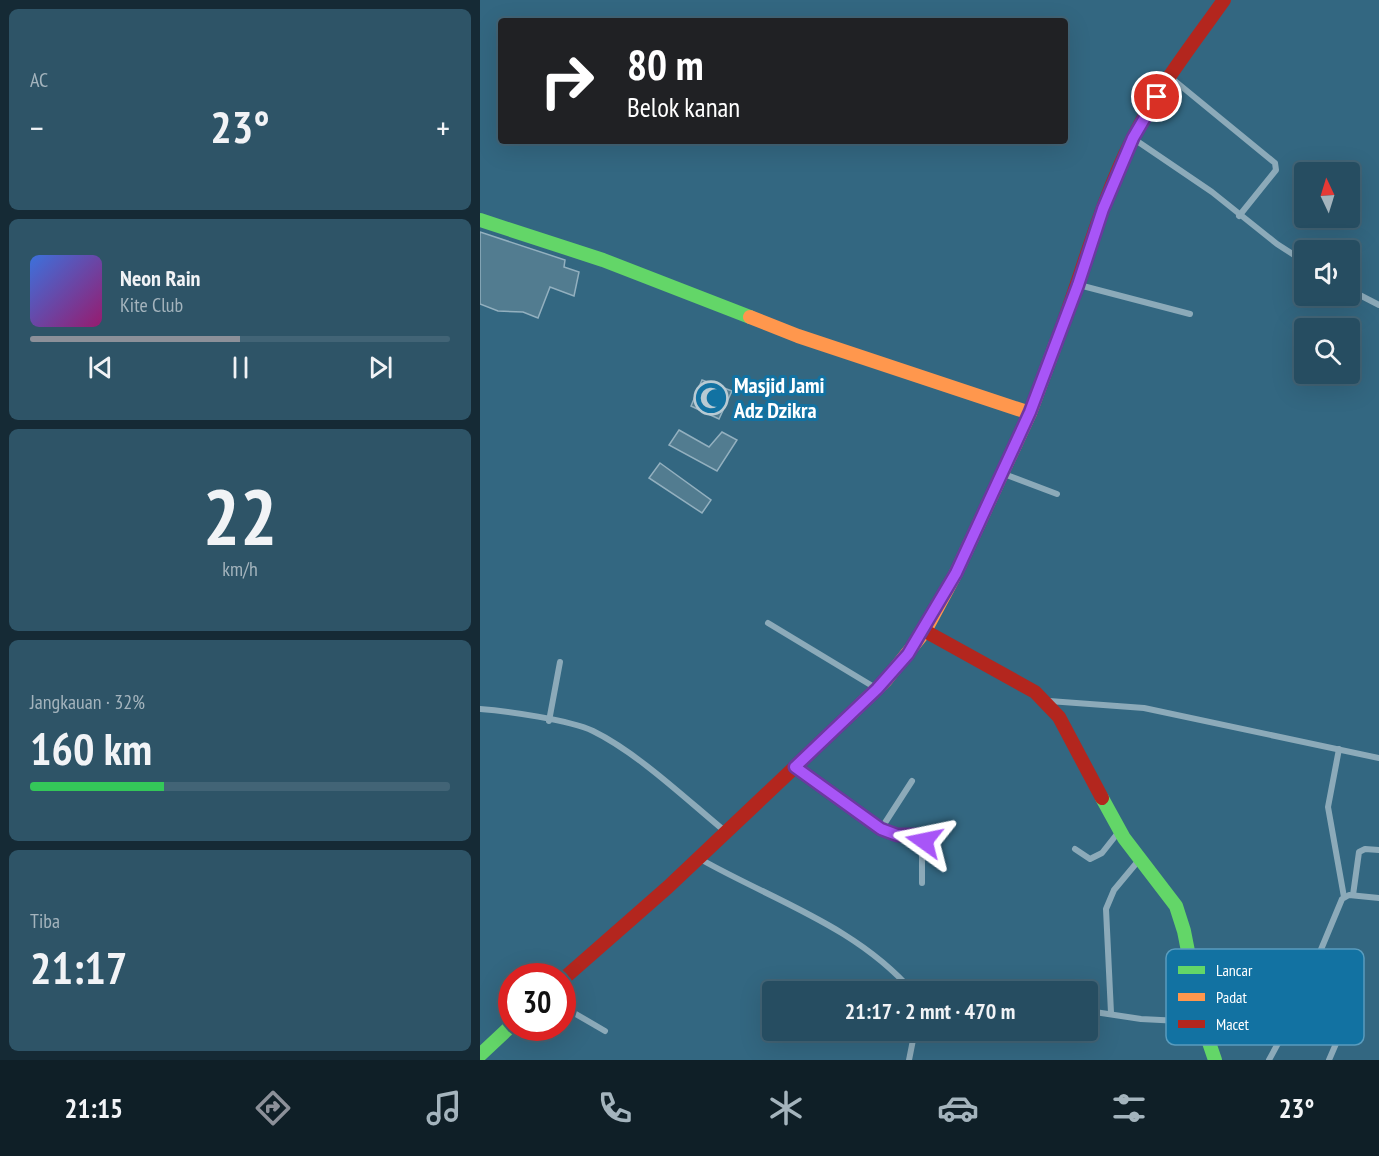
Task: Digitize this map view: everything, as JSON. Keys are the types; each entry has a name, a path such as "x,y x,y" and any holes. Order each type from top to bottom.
{"main road":[{"path":"576,968 699,858 877,689 925,631 1004,474 1078,285 1103,209 1133,138 1169,76 1224,0"},
{"path":"480,220 603,260 798,336 1030,412"},
{"path":"925,631 1047,701 1059,717 1120,830 1139,860 1176,906 1187,949"},
{"path":"480,1055 498,1038"},
{"path":"1210,1045 1215,1060"}],"street":[{"path":"1169,76 1275,163 1276,170 1239,216"},
{"path":"1133,138 1212,192 1239,216 1294,254"},
{"path":"1078,285 1190,314"},
{"path":"1360,295 1379,305"},
{"path":"1004,474 1057,494"},
{"path":"768,623 877,689"},
{"path":"549,721 560,662"},
{"path":"1047,701 1144,708 1379,758"},
{"path":"480,709 580,727 604,738 668,784 726,832"},
{"path":"1322,949 1344,897 1328,807 1339,749"},
{"path":"795,767 881,829 897,835 922,836 922,883"},
{"path":"881,829 912,781"},
{"path":"1075,849 1090,859 1096,858 1120,830"},
{"path":"1353,895 1359,852 1365,849 1379,850"},
{"path":"699,858 837,928 873,951 902,981"},
{"path":"1111,1013 1106,909 1114,890 1139,860"},
{"path":"1344,897 1353,895 1379,898"},
{"path":"1098,1012 1141,1019 1166,1020"},
{"path":"576,1014 605,1030"},
{"path":"909,1060 913,1041"},
{"path":"1269,1060 1277,1045"},
{"path":"1329,1060 1336,1045"}],"building":[{"path":"480,232 565,260 564,267 579,272 574,296 550,287 538,318 523,312 498,311 480,304"},
{"path":"702,380 732,391 719,419 691,406"},
{"path":"679,430 709,447 722,432 737,440 717,471 669,445"},
{"path":"660,463 711,500 702,513 649,478"}],"traffic: fast":[{"path":"480,220 603,260 750,317"},
{"path":"1102,798 1124,838 1176,906 1188,949"},
{"path":"480,1055 498,1038"},
{"path":"1210,1045 1215,1060"}],"traffic: slow":[{"path":"750,317 798,336 1030,413"},
{"path":"851,714 886,680 925,631 956,573 1030,413 1056,343"}],"traffic: jam":[{"path":"1056,343 1101,213 1133,138 1164,84 1224,0"},
{"path":"925,631 1035,692 1059,717 1102,798"},
{"path":"576,968 668,887 851,714"}],"place":[{"name":"Masjid Jami Adz Dzikra","path":"711,398"}],"route":[{"path":"924,841 924,838 919,835 897,835 881,829 795,767 877,689 925,631 1004,474 1078,285 1103,209 1133,138 1157,97"}]}
